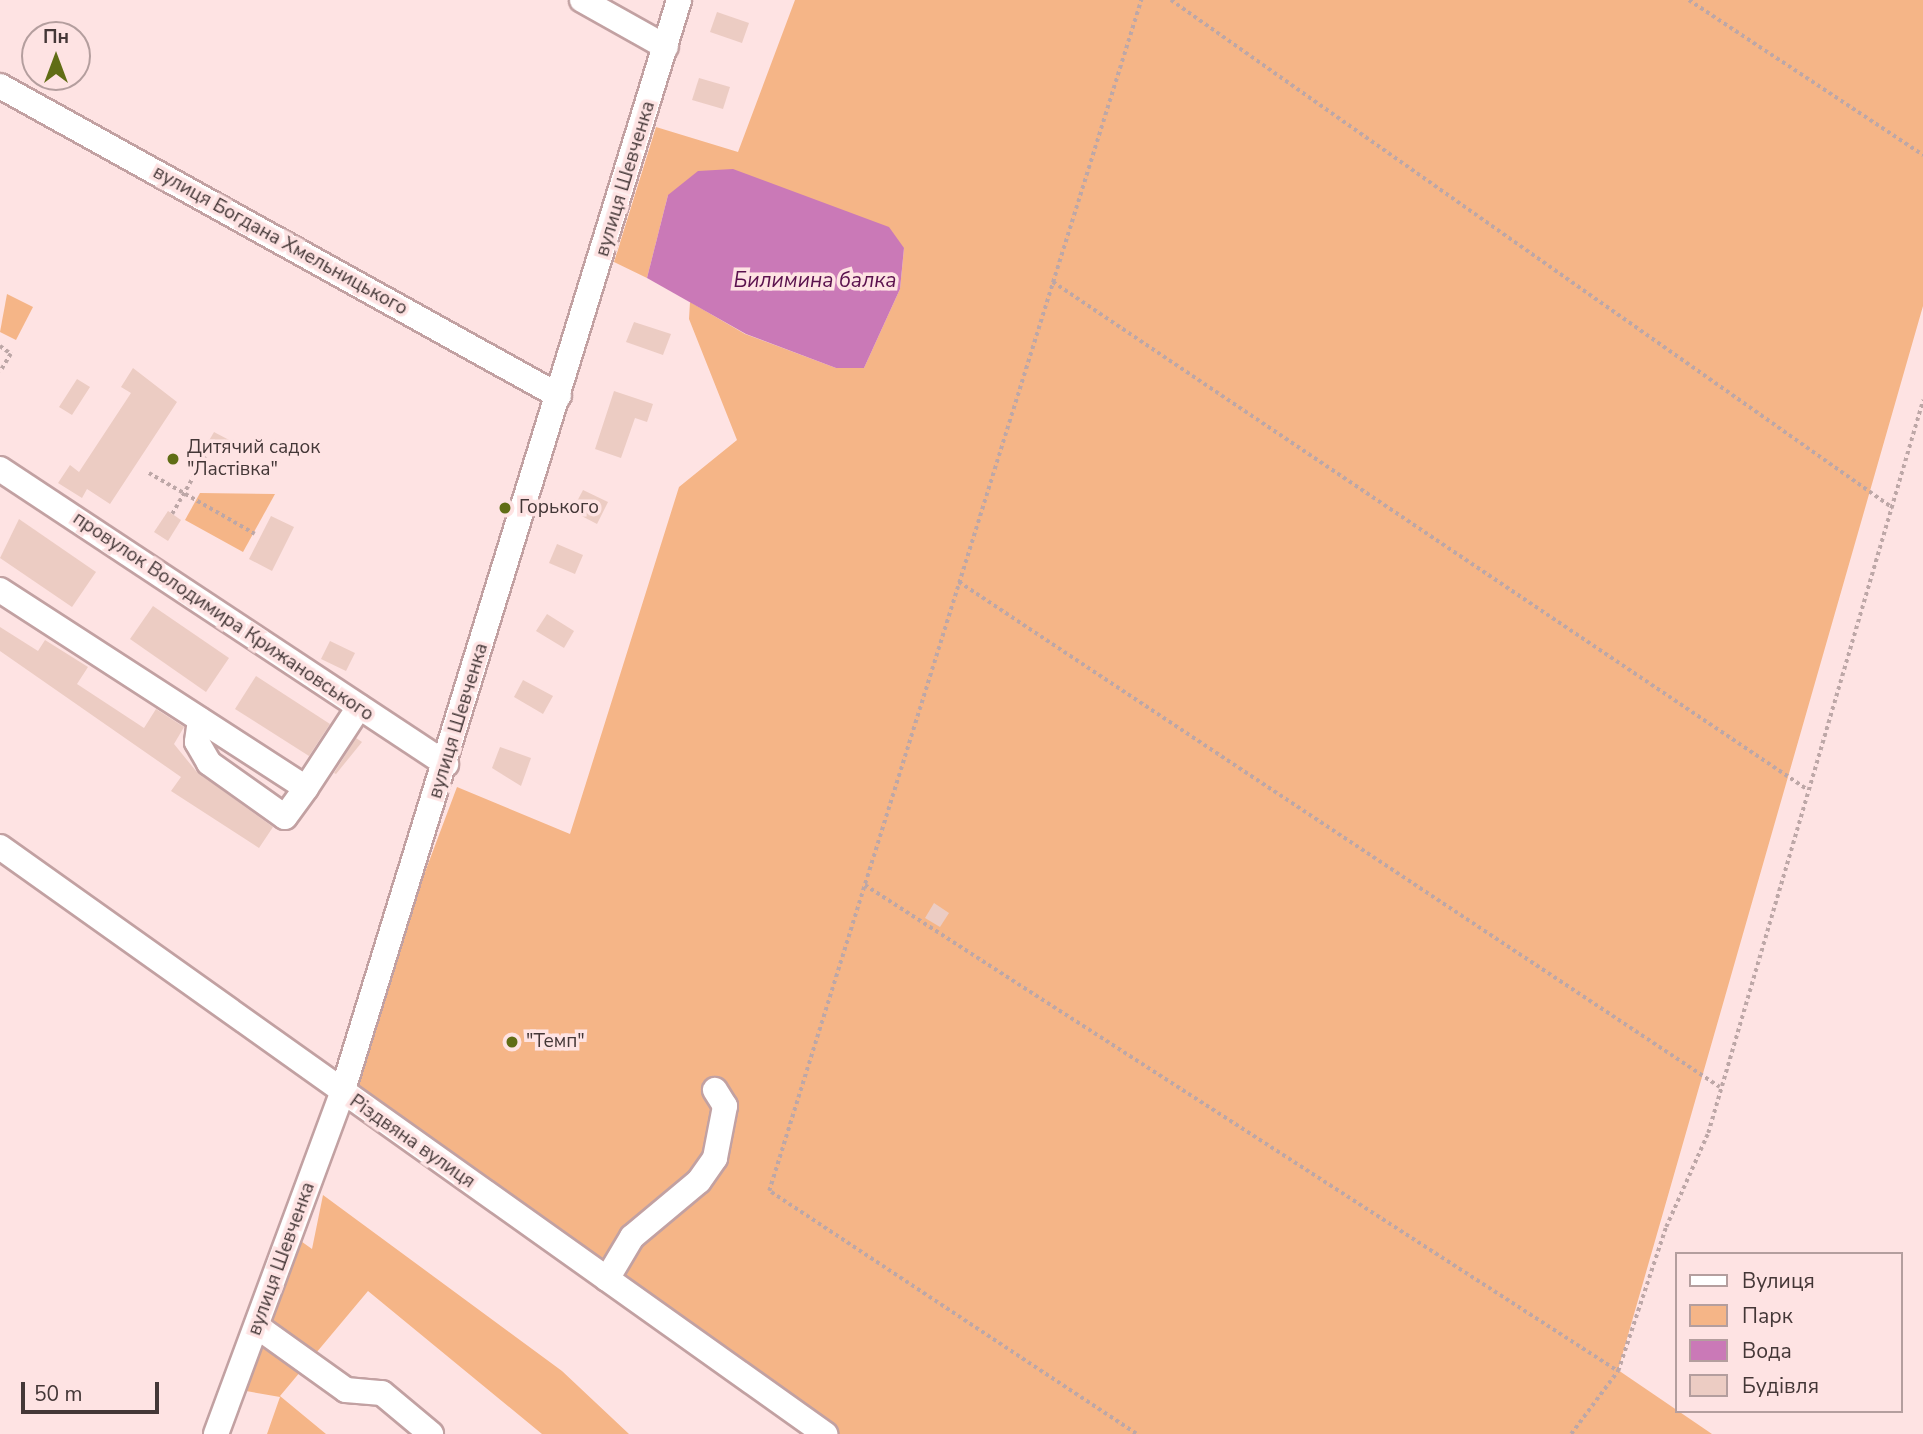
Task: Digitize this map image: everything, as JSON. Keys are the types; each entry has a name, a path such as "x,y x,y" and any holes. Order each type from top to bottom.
{"street":[{"path":"582,0 666,47"},
{"name":"вулиця Шевченка","path":"216,1434 258,1327 342,1093 446,764 679,0"},
{"name":"вулиця Богдана Хмельницького","path":"0,86 559,396"},
{"name":"провулок Володимира Крижановського","path":"0,469 446,764"},
{"path":"0,590 306,788"},
{"path":"200,720 197,742 209,763 285,817 359,707"},
{"name":"Різдвяна вулиця","path":"0,847 342,1093 825,1434"},
{"path":"607,1279 632,1237 699,1181 715,1158 725,1106 715,1090"},
{"path":"258,1327 346,1390 382,1393 431,1434"}],"path":[{"path":"1136,1434 769,1191 1141,0"},
{"path":"1171,0 1893,508"},
{"path":"1689,0 1923,155"},
{"path":"1053,282 1808,790"},
{"path":"0,346 12,354 0,372"},
{"path":"1571,1434 1618,1371 1720,1087 1923,400"},
{"path":"172,513 211,446"},
{"path":"149,473 255,534"},
{"path":"959,582 1720,1087"},
{"path":"865,885 1618,1371"}],"green space":[{"path":"795,0 1923,0 1923,306 1618,1370 1674,1408 1674,1413 1681,1413 1712,1434 825,1434 342,1093 457,787 570,834 679,487 737,440 689,319 690,302 745,334 836,368 864,368 900,289 904,248 668,195 647,278 614,262 656,127 738,152"},
{"path":"7,294 33,307 16,340 0,332"},
{"path":"200,493 275,494 243,552 185,520"},
{"path":"323,1195 562,1371 629,1434 542,1434 368,1291 280,1396 326,1434 267,1434 280,1397 235,1389 291,1234 312,1249"}],"water":[{"name":"Билимина балка","path":"733,169 889,227 904,248 900,289 864,368 836,368 746,334 647,278 668,195 698,171"}],"building":[{"path":"717,12 749,23 742,43 710,32"},
{"path":"699,78 730,87 723,109 692,100"},
{"path":"634,322 671,334 663,355 626,342"},
{"path":"133,368 177,402 110,504 87,489 82,498 58,483 70,465 79,472 131,393 121,387"},
{"path":"77,379 90,387 72,415 59,407"},
{"path":"614,391 653,404 647,422 635,418 621,458 595,449"},
{"path":"214,432 231,441 225,453 207,444"},
{"path":"583,490 608,502 597,524 572,511"},
{"path":"168,511 181,520 168,541 154,532"},
{"path":"271,516 294,527 272,571 249,559"},
{"path":"19,519 96,572 72,607 0,558"},
{"path":"557,544 583,555 575,574 549,563"},
{"path":"153,606 229,658 206,692 130,639"},
{"path":"547,614 574,631 564,648 536,631"},
{"path":"0,627 38,651 45,640 88,667 77,684 144,728 156,709 184,727 174,744 196,771 273,827 259,848 171,791 181,777 0,651"},
{"path":"330,641 355,653 346,671 321,659"},
{"path":"256,676 330,724 309,756 235,709"},
{"path":"523,680 553,696 543,714 514,697"},
{"path":"356,738 362,742 336,774 334,773"},
{"path":"500,747 531,758 521,786 492,768"},
{"path":"934,903 949,913 940,927 925,918"}],"place":[{"name":"Дитячий садок \"Ластівка\"","path":"173,459"},
{"name":"Горького","path":"505,508"},
{"name":"\"Темп\"","path":"512,1042"}]}
